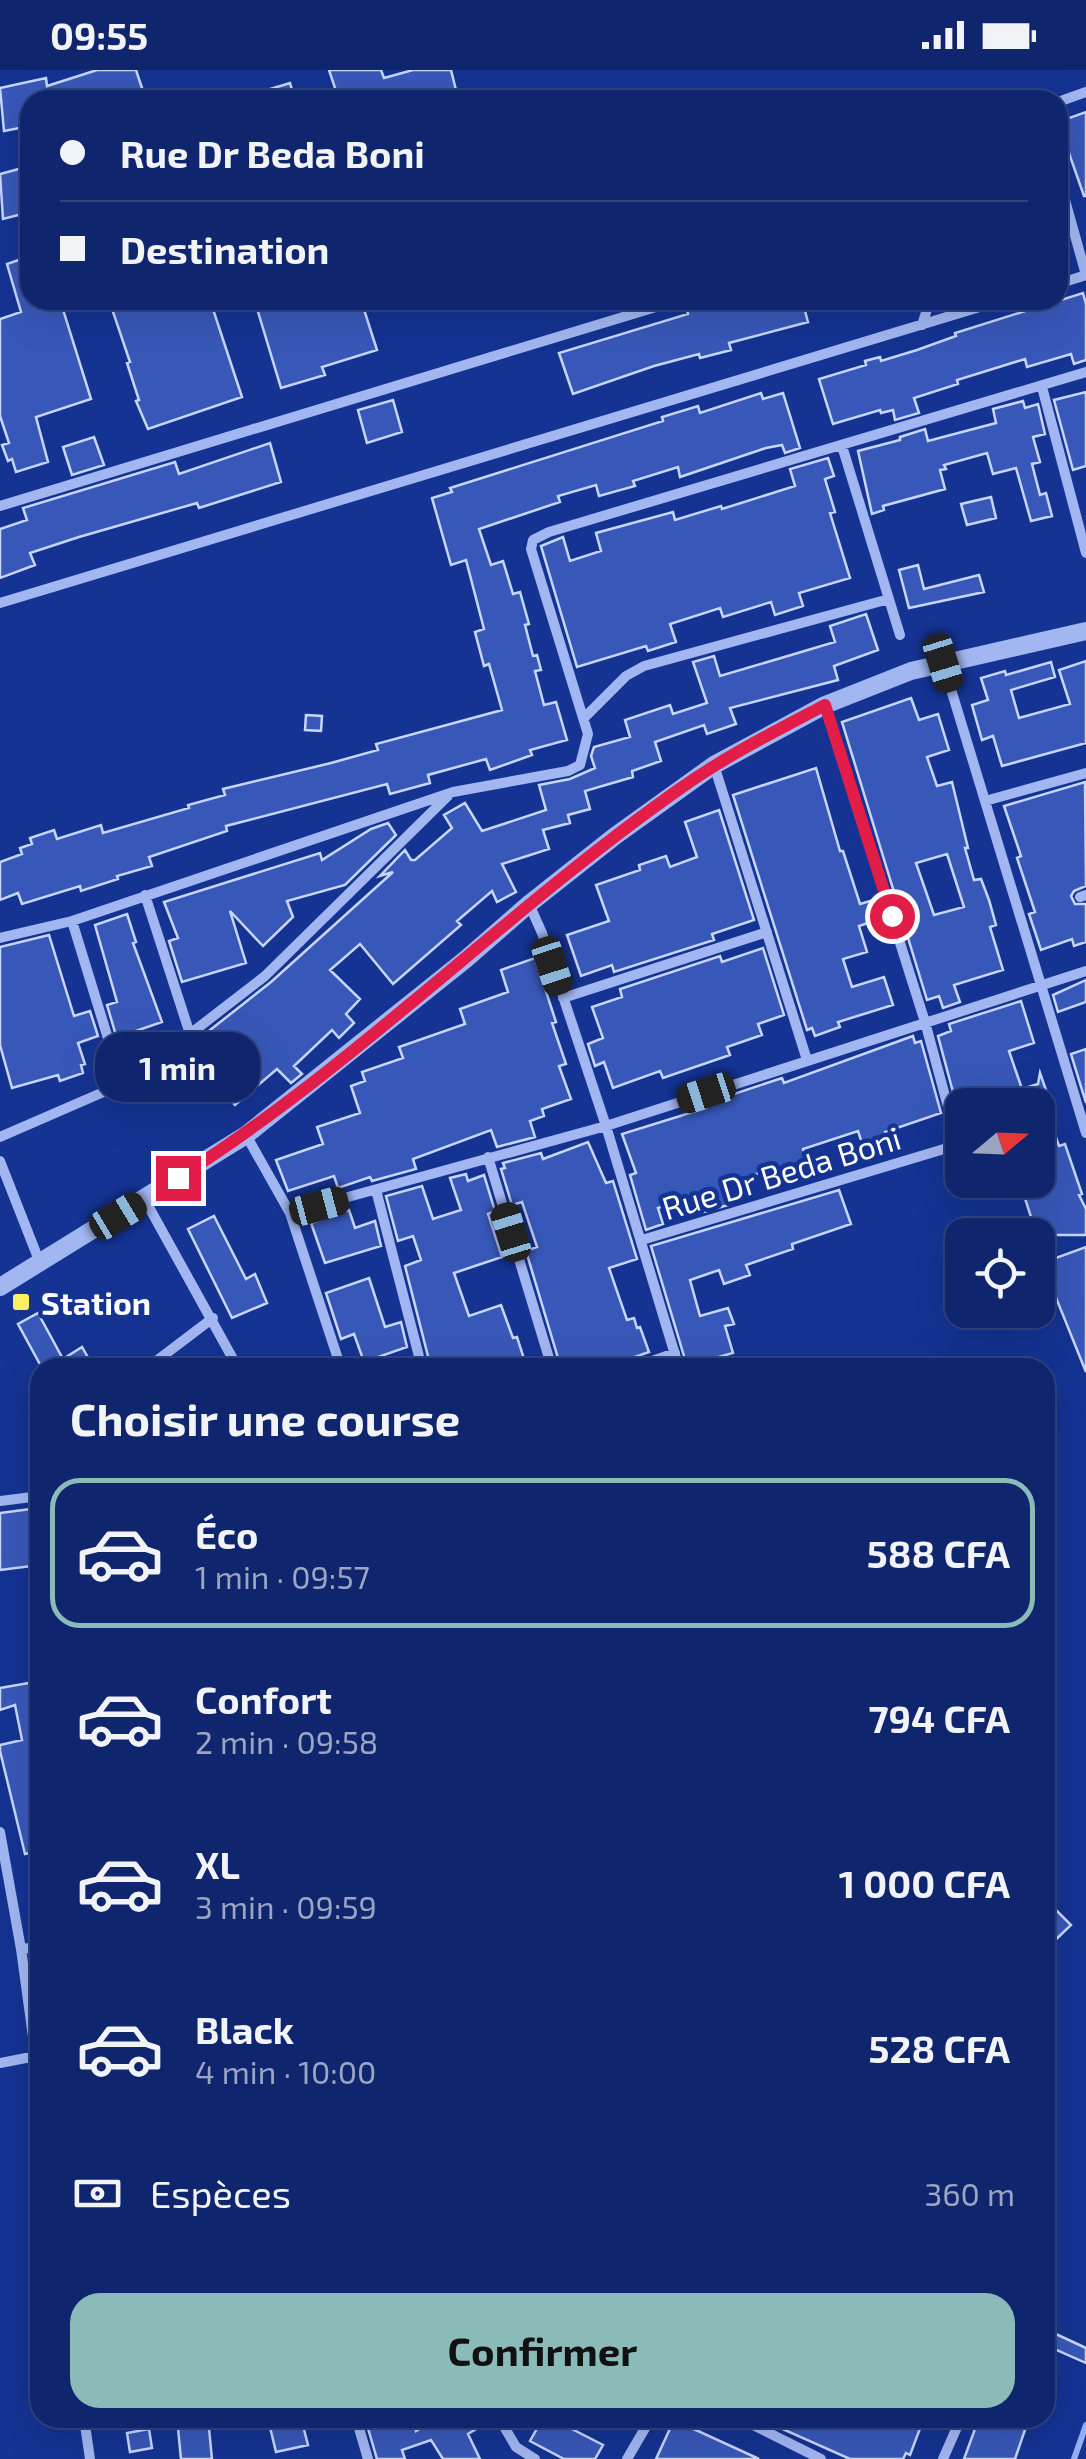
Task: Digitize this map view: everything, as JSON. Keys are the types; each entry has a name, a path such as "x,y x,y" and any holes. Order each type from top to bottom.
{"street":[{"path":"1068,211 1086,275"},
{"path":"0,506 645,310"},
{"path":"922,324 927,310"},
{"path":"0,604 969,310"},
{"path":"0,938 72,921 453,792 568,772 580,764 586,753 588,734 532,549 533,540 549,532 1086,372"},
{"path":"1042,387 1086,553"},
{"path":"842,446 900,635"},
{"path":"1072,496 1086,492"},
{"path":"584,718 626,676 644,666 889,599"},
{"path":"0,1287 246,1136 466,959 528,904 714,766 825,705 912,671 1086,632"},
{"path":"943,663 1086,1134"},
{"name":"Rue Dr Beda Boni","path":"642,1240 944,1149 956,1140 926,1022 825,705"},
{"path":"714,766 807,1060"},
{"path":"985,801 1086,773"},
{"path":"0,1137 122,1084 190,1034 265,976 453,792"},
{"path":"145,895 190,1034"},
{"path":"528,904 542,933 606,1126 676,1358"},
{"path":"72,921 122,1084"},
{"path":"563,998 767,932"},
{"path":"290,1214 606,1126 1086,971"},
{"path":"246,1136 290,1214 337,1358"},
{"path":"488,1157 549,1358"},
{"path":"0,1160 40,1263"},
{"path":"376,1190 419,1358"},
{"path":"145,1200 233,1358"},
{"path":"160,1358 213,1318"},
{"path":"661,1358 675,1353"},
{"path":"0,1501 30,1497"},
{"path":"0,1836 30,2013"},
{"path":"21,1949 30,1948"},
{"path":"0,2063 30,2057"},
{"path":"85,2428 90,2459"},
{"path":"359,2428 368,2459"},
{"path":"505,2428 516,2447 535,2459"},
{"path":"627,2459 645,2428"},
{"path":"759,2428 821,2459"},
{"path":"943,2459 957,2428"}],"building":[{"path":"97,70 136,70 143,90 20,90 20,128 4,131 0,88 46,78 47,86"},
{"path":"329,70 381,70 384,78 413,70 451,70 456,90 336,90"},
{"path":"290,83 292,90 267,90"},
{"path":"1086,112 1086,196 1068,150 1068,118"},
{"path":"20,169 20,215 3,219 0,174"},
{"path":"20,259 20,309 7,264"},
{"path":"1083,293 1086,360 1074,364 1071,354 1027,367 1025,359 914,398 919,413 895,420 893,410 880,410 833,424 819,379 866,365 865,361 880,357 881,361 917,350 956,336 955,333 1029,310 1068,310 1068,298"},
{"path":"63,310 91,399 36,417 48,462 16,472 2,445 9,443 0,416 0,319 21,312"},
{"path":"112,310 213,310 242,397 148,429 136,401 139,400 127,363 130,362"},
{"path":"258,310 364,310 377,350 322,367 325,375 281,388"},
{"path":"687,310 805,310 808,322 729,343 731,350 654,366 573,394 559,353 688,314"},
{"path":"1086,392 1086,466 1073,470 1054,400"},
{"path":"761,393 763,399 783,393 800,448 785,453 782,445 766,448 680,477 678,467 633,481 635,486 599,496 596,485 558,496 560,502 479,529 491,565 503,561 513,594 520,592 533,656 537,655 541,670 535,671 544,705 556,702 567,740 530,750 532,755 490,770 486,759 428,775 430,783 390,794 387,784 226,826 227,831 149,857 152,866 81,891 80,886 22,904 18,893 0,900 0,862 22,854 20,848 32,844 30,838 54,830 57,839 101,825 103,833 225,795 223,789 378,750 376,744 502,710 475,632 484,629 466,560 451,565 432,498 452,492 450,488 663,421 662,417 698,406 700,413"},
{"path":"393,400 402,432 367,443 358,410"},
{"path":"1023,401 1025,408 1038,404 1045,434 1033,437 1040,462 1032,464 1040,495 1046,493 1052,516 1031,521 1016,468 993,474 987,453 944,465 946,469 940,470 945,489 883,506 884,510 872,514 858,451 925,429 928,441 996,423 993,409"},
{"path":"94,437 104,465 72,475 63,447"},
{"path":"270,443 281,482 30,553 35,565 0,578 0,529 27,520 23,508 175,462 179,474"},
{"path":"828,458 834,476 825,479 835,512 830,513 850,578 799,593 803,606 775,615 771,602 723,617 720,608 670,624 676,642 648,651 646,646 577,667 541,546 563,537 570,561 601,551 596,533 673,512 675,520 721,506 722,509 795,486 790,469"},
{"path":"991,497 996,518 967,525 961,504"},
{"path":"918,565 924,589 979,575 984,592 909,608 899,570"},
{"path":"866,614 878,650 834,666 838,680 730,708 736,724 707,734 704,725 655,742 661,761 632,771 633,777 585,791 590,809 568,815 570,823 543,830 549,849 502,864 516,892 497,902 492,891 457,921 461,925 393,984 360,944 330,970 360,999 346,1014 354,1023 339,1038 332,1030 294,1066 302,1074 291,1083 277,1069 235,1105 211,1078 225,1066 200,1038 271,982 393,872 380,876 405,850 415,860 452,828 444,815 465,803 482,831 546,810 539,785 570,779 595,768 591,756 594,747 630,737 625,720 670,705 673,714 707,703 693,662 714,656 720,676 835,642 830,626"},
{"path":"1086,661 1086,743 1002,766 993,736 982,740 972,705 988,700 981,678 1051,662 1055,677 1011,690 1019,718 1070,704 1059,670"},
{"path":"911,698 919,720 938,714 949,750 927,757 937,786 952,782 974,880 981,879 996,925 990,927 1003,970 954,985 960,1002 943,1008 939,996 927,1000 842,722","holes":["947,854 964,907 934,915 916,863"]},
{"path":"306,715 322,716 321,731 305,730"},
{"path":"816,768 860,904 877,899 883,918 859,926 867,952 843,959 852,987 884,977 893,1005 838,1022 840,1027 815,1036 812,1028 807,1030 733,795"},
{"path":"1085,782 1086,886 1071,896 1075,904 1086,904 1086,942 1074,946 1072,939 1041,950 1029,914 1035,912 1017,858 1021,856 1004,806"},
{"path":"719,810 754,920 712,934 714,940 614,972 612,965 581,976 567,935 609,921 596,885 666,856 670,867 697,857 685,822"},
{"path":"388,823 396,835 345,885 287,901 293,917 263,946 230,911 246,963 182,982 169,941 178,938 164,902 320,853 322,860 371,829"},
{"path":"127,914 136,942 133,943 162,1022 127,1034 131,1045 120,1049 107,1005 117,1002 95,925"},
{"path":"49,935 74,1016 90,1011 98,1036 78,1043 85,1064 81,1065 83,1073 60,1081 58,1075 12,1088 0,1045 0,947"},
{"path":"763,948 784,1015 758,1024 762,1035 727,1047 730,1055 663,1078 660,1071 613,1088 604,1062 595,1066 588,1044 603,1038 592,1007 622,997 620,989 720,956 722,962"},
{"path":"535,958 556,1022 552,1023 566,1064 559,1066 571,1099 542,1109 544,1116 530,1121 535,1137 497,1147 491,1130 413,1159 416,1169 372,1181 370,1177 338,1188 334,1176 288,1191 276,1160 323,1144 317,1127 360,1113 351,1086 365,1081 362,1072 403,1058 399,1047 465,1024 460,1009 508,992 501,970"},
{"path":"1086,980 1086,1002 1058,1012 1053,995"},
{"path":"1021,1001 1034,1043 1009,1051 1022,1088 952,1088 938,1036 951,1031 949,1024"},
{"path":"913,1036 915,1043 921,1041 941,1113 885,1132 888,1144 865,1152 858,1131 803,1149 808,1162 772,1174 771,1169 725,1185 732,1204 693,1215 687,1198 658,1208 663,1224 646,1230 630,1175 636,1173 622,1134 706,1108 704,1104 782,1078 784,1083"},
{"path":"1086,1049 1086,1103 1071,1054"},
{"path":"1040,1073 1045,1088 1025,1088 1038,1084"},
{"path":"1055,1135 1059,1146 1065,1144 1082,1194 1079,1195 1086,1209 1086,1235 1055,1235 1055,1218 1031,1218 1025,1198 1055,1198"},
{"path":"588,1142 606,1183 613,1181 637,1259 609,1268 627,1320 634,1318 649,1352 632,1358 558,1358 526,1251 537,1247 522,1202 512,1205 501,1169 505,1168 503,1163 541,1153 543,1159"},
{"path":"466,1174 468,1181 484,1175 495,1211 488,1214 502,1257 454,1273 469,1316 501,1305 524,1358 428,1358 405,1266 421,1260 413,1236 398,1241 386,1196 422,1186 433,1219 461,1210 450,1178"},
{"path":"839,1190 851,1224 746,1265 750,1275 724,1284 719,1270 690,1280 700,1316 728,1308 734,1324 725,1326 733,1353 715,1358 685,1358 651,1246"},
{"path":"349,1210 355,1228 375,1221 381,1246 325,1263 311,1223"},
{"path":"214,1216 246,1279 255,1274 267,1303 232,1318 188,1229"},
{"path":"1086,1247 1086,1372 1055,1295 1055,1258"},
{"path":"369,1278 385,1327 401,1322 407,1347 375,1358 363,1358 354,1334 341,1339 326,1293"},
{"path":"38,1313 62,1358 37,1358 18,1324"},
{"path":"82,1347 88,1358 65,1358"},
{"path":"30,1509 30,1566 0,1570 0,1513"},
{"path":"30,1683 30,1853 25,1854 0,1751 0,1745 22,1740 15,1705 0,1710 0,1688"},
{"path":"1055,1909 1071,1925 1055,1940"},
{"path":"1055,2334 1086,2348 1086,2363 1055,2349"},
{"path":"178,2428 209,2428 212,2459 181,2459"},
{"path":"270,2428 304,2428 308,2445 276,2452"},
{"path":"368,2428 416,2431 478,2428 468,2434 480,2459 443,2459 431,2440 402,2450 405,2459 377,2459"},
{"path":"537,2428 570,2428 603,2445 595,2459 564,2459 530,2441"},
{"path":"670,2428 691,2428 759,2459 656,2459"},
{"path":"780,2428 920,2428 910,2455 906,2453 903,2459 850,2459"},
{"path":"975,2428 1026,2428 1015,2459 964,2459"},
{"path":"149,2429 152,2448 130,2452 127,2433"}],"waterway":[{"path":"1074,2459 1086,2425"}],"place":[{"name":"Station","path":"21,1302"}],"route":[{"path":"178,1178 246,1136 466,959 528,904 680,788 825,705 892,916"}]}
